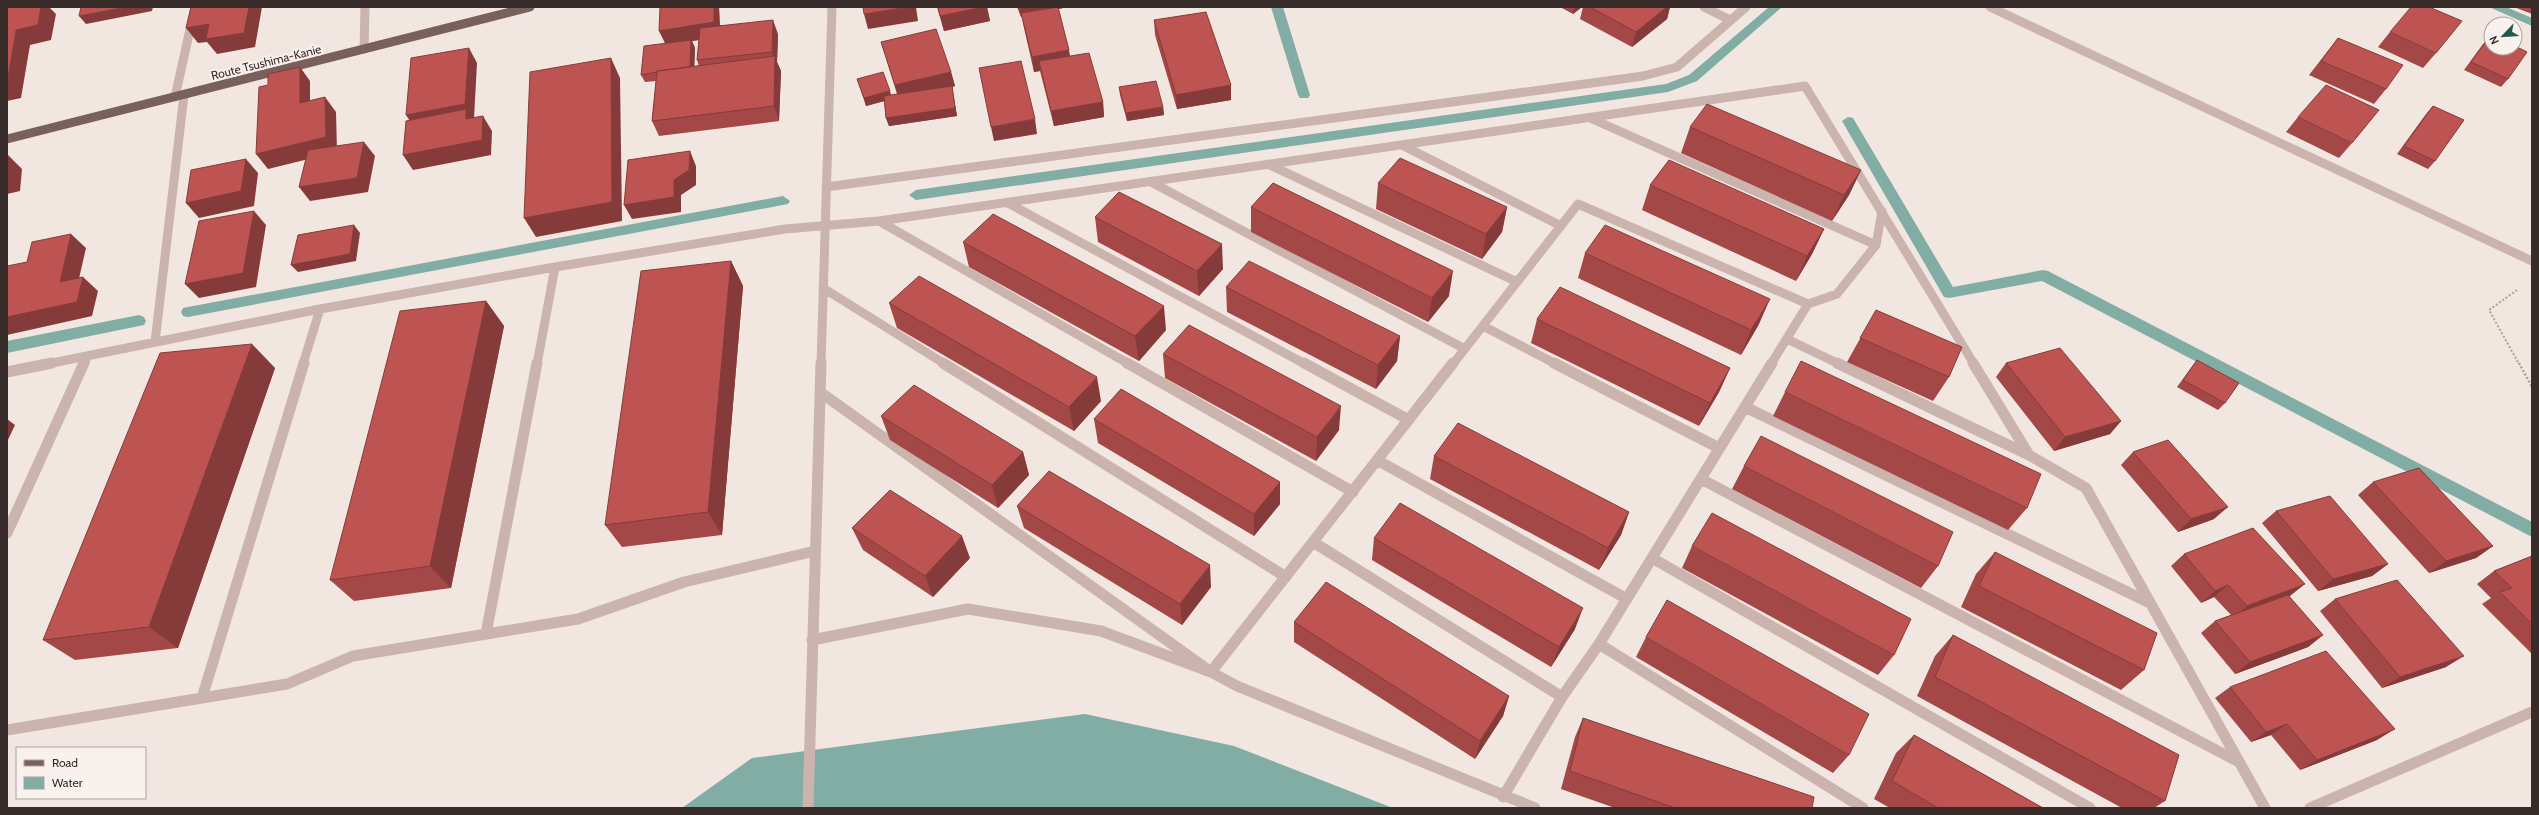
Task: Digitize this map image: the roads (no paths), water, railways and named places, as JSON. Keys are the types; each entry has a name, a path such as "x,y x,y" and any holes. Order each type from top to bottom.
{"main road":[{"name":"Route Tsushima-Kanie","path":"7,140 530,7"}],"street":[{"path":"175,97 195,7"},
{"path":"364,49 365,7"},
{"path":"808,808 812,730 812,640 832,7"},
{"path":"1704,7 1730,20"},
{"path":"826,187 1643,76 1676,67 1746,7"},
{"path":"1990,7 2532,261"},
{"path":"7,372 320,309 555,267 785,229 879,222 1805,86 2029,455"},
{"path":"155,342 184,95"},
{"path":"1590,118 1876,245"},
{"path":"1402,145 1561,226"},
{"path":"1268,164 1517,282"},
{"path":"1151,182 1465,349"},
{"path":"1008,203 1409,420"},
{"path":"1211,672 1578,204 1808,304"},
{"path":"1503,797 1562,697 1599,644 1808,304 1837,294 1876,245 1882,211"},
{"path":"879,222 1352,492"},
{"path":"486,634 555,267"},
{"path":"823,288 1286,577"},
{"path":"202,698 320,309"},
{"path":"1483,326 1720,448"},
{"path":"1787,340 2029,455 2086,488 2265,808"},
{"path":"7,533 87,357"},
{"path":"820,392 1211,672 1237,686 1503,797 1535,808"},
{"path":"1745,407 2150,603"},
{"path":"1377,460 1627,599"},
{"path":"1701,479 2239,762"},
{"path":"1313,542 1562,697"},
{"path":"7,730 287,684 353,656 578,619 684,582 815,551"},
{"path":"1652,558 2090,808"},
{"path":"812,640 968,609 1101,631 1211,672"},
{"path":"1599,644 1863,808"},
{"path":"2310,808 2532,712"}],"water":[{"path":"1085,714 1234,746 1393,808 682,808 752,758"}],"waterway":[{"path":"1277,7 1304,95"},
{"path":"916,195 1668,88 1693,78 1776,7"},
{"path":"2495,7 2532,22"},
{"path":"1848,121 1949,293 2043,275 2532,530"},
{"path":"188,312 783,201"},
{"path":"7,347 139,321"}]}
